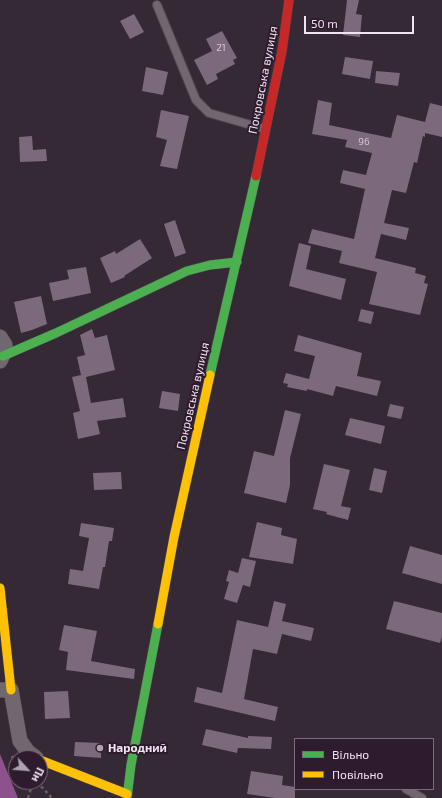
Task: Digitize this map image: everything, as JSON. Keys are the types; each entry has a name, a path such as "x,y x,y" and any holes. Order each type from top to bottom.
{"street":[{"name":"Покровська вулиця","path":"127,796 174,537 198,425 237,262 266,130 282,51 289,0"},
{"path":"2,359 186,270 210,265 237,262"},
{"path":"0,337 5,345 5,351 2,359"},
{"path":"0,588 5,690 20,741 27,750"},
{"path":"48,763 127,796"}],"lane":[{"path":"157,5 196,100 209,113 266,130"},
{"path":"408,790 422,798"}],"path":[{"path":"44,790 52,798"}],"shaded area":[{"path":"0,754 8,774 8,790 15,790 18,798 0,798"}],"building":[{"path":"347,0 359,0 356,14 362,15 360,37 343,35"},
{"path":"134,14 144,32 130,39 120,21"},
{"path":"222,31 237,58 233,60 235,64 216,74 218,79 207,85 194,60 212,51 206,39"},
{"path":"345,57 373,61 370,79 342,74"},
{"path":"146,67 168,72 163,95 142,91"},
{"path":"376,71 400,73 398,86 375,83"},
{"path":"318,100 332,103 329,125 391,138 397,115 425,122 430,103 442,106 442,137 425,133 417,163 414,162 406,193 392,190 384,223 409,228 406,240 381,234 375,258 416,268 415,273 426,276 424,283 428,284 420,315 369,304 377,272 339,263 342,251 308,243 312,229 354,239 365,189 340,183 343,170 366,175 372,153 345,147 347,140 312,134"},
{"path":"161,110 189,116 177,169 160,166 167,140 156,137"},
{"path":"32,136 33,150 46,149 47,161 20,162 19,137"},
{"path":"175,220 186,253 175,257 164,224"},
{"path":"140,239 152,258 124,276 125,277 111,283 100,258 115,251 116,254"},
{"path":"299,243 311,246 306,269 346,279 341,300 289,286"},
{"path":"86,267 91,293 53,301 49,283 69,279 67,270"},
{"path":"41,296 47,324 21,333 14,302"},
{"path":"361,309 374,312 371,324 358,321"},
{"path":"92,329 95,338 107,335 115,370 86,377 91,403 123,398 126,417 97,421 100,434 78,439 73,413 80,411 72,377 81,375 77,357 85,355 80,335"},
{"path":"298,335 362,353 357,376 381,381 377,396 336,386 333,396 307,389 307,391 287,387 288,384 283,383 286,373 309,379 315,356 294,351"},
{"path":"162,391 180,394 178,411 159,408"},
{"path":"390,404 404,407 401,419 387,416"},
{"path":"285,410 301,414 290,458 290,485 286,503 244,493 254,451 274,456"},
{"path":"350,418 385,426 381,444 345,435"},
{"path":"324,464 350,470 341,506 351,508 348,520 326,514 327,512 313,509"},
{"path":"374,468 387,471 382,493 369,490"},
{"path":"121,472 122,489 94,490 93,473"},
{"path":"257,522 282,528 281,535 297,539 293,564 249,557"},
{"path":"81,523 114,528 112,541 109,541 105,567 103,567 99,589 68,584 70,569 83,571 89,538 79,536"},
{"path":"410,546 442,555 442,584 402,573"},
{"path":"242,558 256,561 250,587 243,585 237,603 224,599 229,582 226,581 229,570 238,573"},
{"path":"274,601 286,604 282,621 314,628 311,641 282,634 277,654 253,649 244,699 278,707 275,721 194,702 197,687 222,693 237,620 268,627"},
{"path":"394,601 442,613 442,637 440,643 386,629"},
{"path":"64,625 97,631 91,661 135,669 134,679 66,670 68,652 59,650"},
{"path":"68,691 70,718 45,719 44,692"},
{"path":"206,729 248,738 248,736 272,737 271,749 238,748 237,753 202,745"},
{"path":"75,742 101,743 101,758 74,756"},
{"path":"251,771 283,776 282,785 294,787 295,798 275,798 247,794"}],"traffic: fast":[{"path":"210,375 256,176"},
{"path":"3,356 56,333 187,271 210,265 237,262"},
{"path":"127,798 131,765 158,624"}],"traffic: slow":[{"path":"158,624 174,537 210,375"},
{"path":"0,588 11,690"},
{"path":"48,763 127,794"}],"traffic: jam":[{"path":"256,176 282,51 289,0"}],"place":[{"name":"Народний","path":"100,748"}]}
